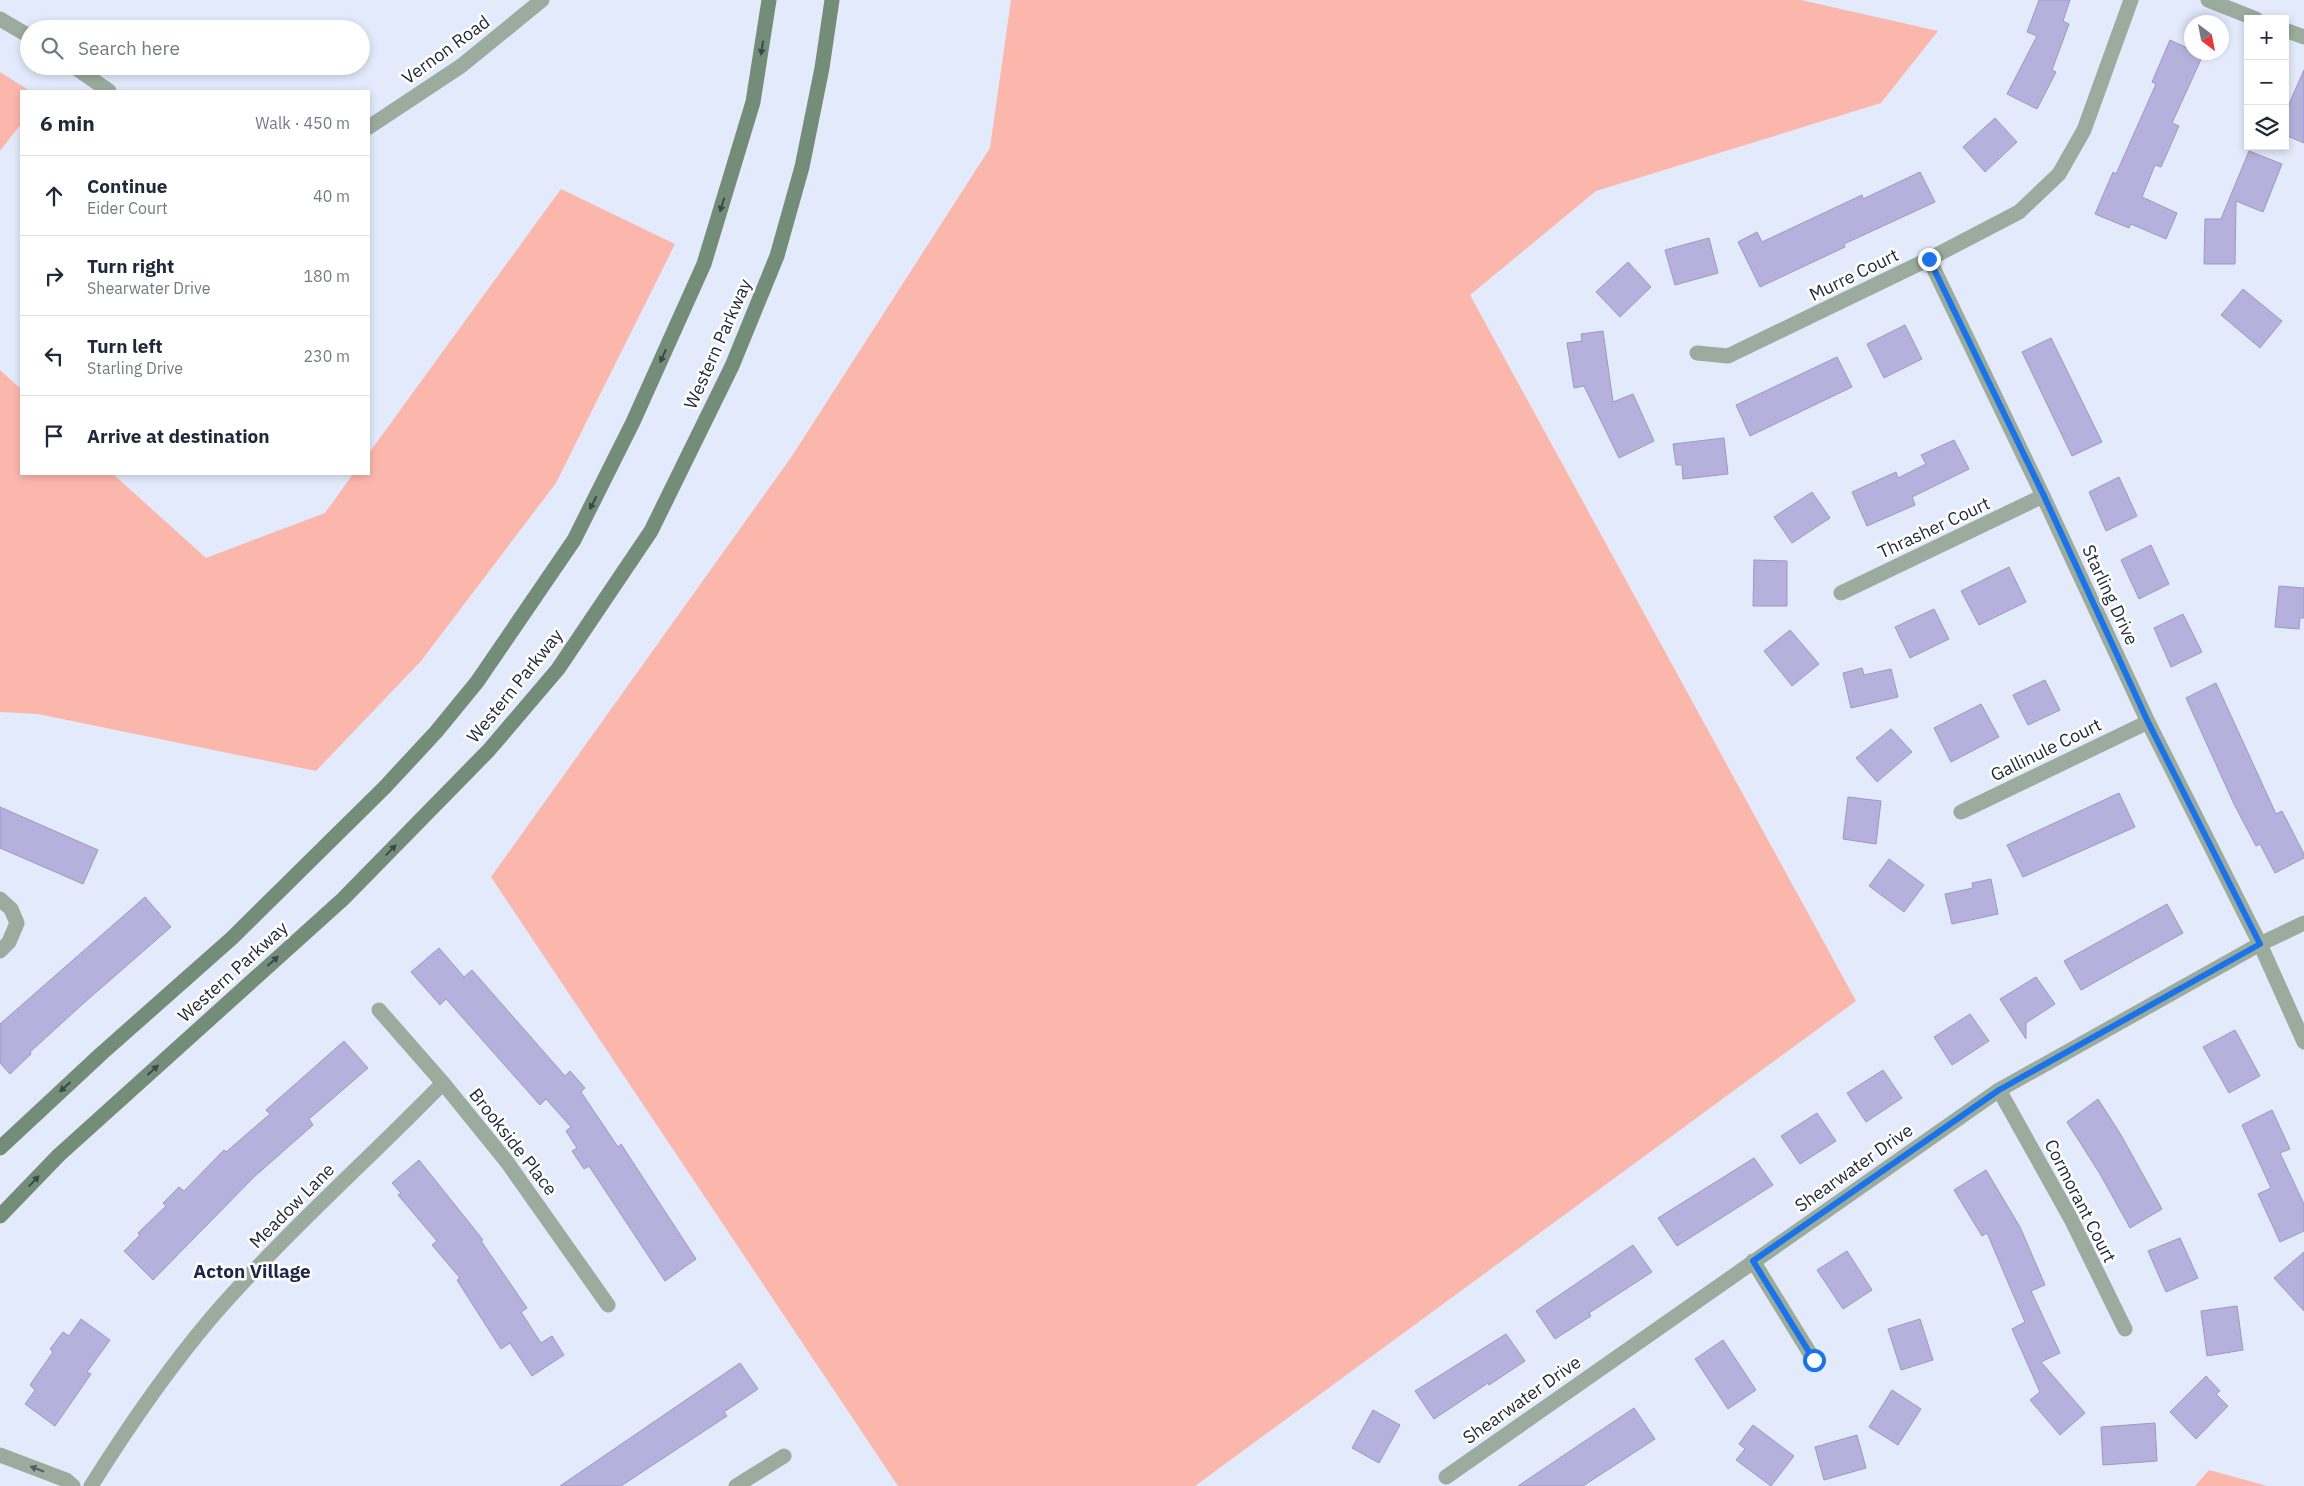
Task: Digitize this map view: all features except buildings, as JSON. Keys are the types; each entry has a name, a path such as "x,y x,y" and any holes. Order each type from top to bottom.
{"main road":[{"name":"Western Parkway","path":"0,1148 87,1067 232,938 392,780 436,732 477,682 574,540 633,422 704,264 753,102 769,0"},
{"name":"Western Parkway","path":"0,1216 58,1156 343,898 489,750 558,669 651,531 732,366 777,256 802,166 822,68 832,0"}],"street":[{"name":"Vernon Road","path":"370,126 461,66 542,0"},
{"name":"Murre Court","path":"1697,353 1728,356 1929,259 2019,212 2058,174 2084,130 2131,0"},
{"path":"2208,0 2246,15"},
{"path":"0,19 20,31"},
{"path":"2289,31 2304,37"},
{"path":"86,75 107,90"},
{"name":"Starling Drive","path":"1929,259 2044,496 2148,722 2260,944 2304,1042"},
{"name":"Thrasher Court","path":"1841,592 2044,496"},
{"name":"Gallinule Court","path":"1961,812 2148,722"},
{"path":"0,899 11,909 17,923 9,942 0,952"},
{"name":"Shearwater Drive","path":"1446,1477 1999,1090 2260,944 2304,923"},
{"name":"Brookside Place","path":"379,1010 443,1083 507,1162 608,1305"},
{"name":"Meadow Lane","path":"91,1486 125,1431 211,1318 260,1264 443,1083"},
{"name":"Cormorant Court","path":"1999,1090 2071,1219 2125,1329"},
{"path":"1753,1261 1814,1360"},
{"path":"0,1455 66,1480 73,1486"},
{"path":"736,1486 784,1456"}],"shaded area":[{"path":"1011,0 1801,0 1938,31 1881,103 1596,191 1470,295 1856,1001 1195,1486 898,1486 491,877 792,456 990,148"},
{"path":"0,72 28,90 20,90 20,125 0,151"},
{"path":"561,189 675,244 556,483 421,661 316,771 38,714 0,712 0,370 20,388 20,475 114,475 206,558 325,513 352,475 370,475 370,452"},
{"path":"2209,1470 2267,1486 2195,1486"}],"district":[{"name":"Acton Village","path":"252,1271"}],"route":[{"path":"1814,1360 1753,1261 1999,1090 2260,944 2148,722 2044,496 1929,259"}]}
